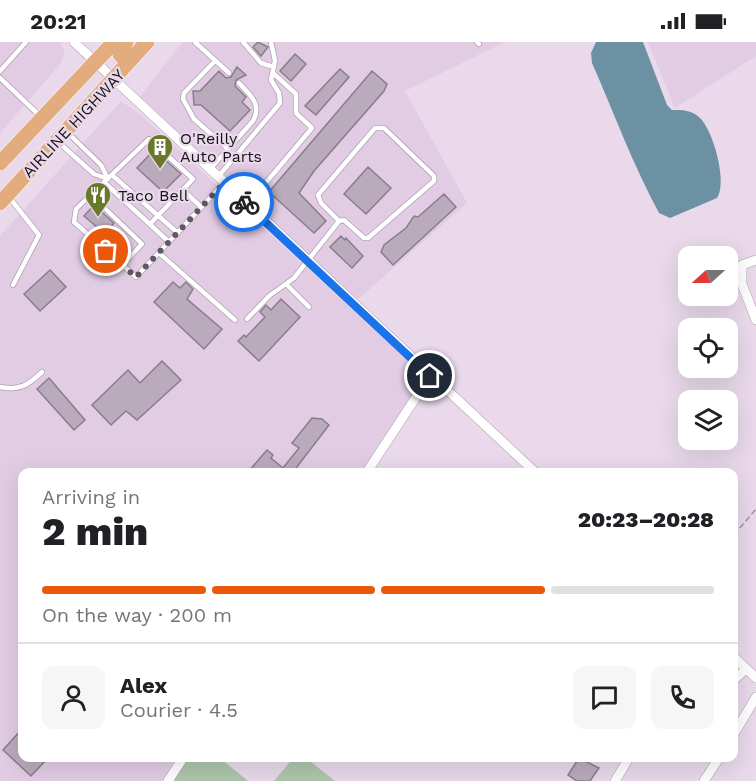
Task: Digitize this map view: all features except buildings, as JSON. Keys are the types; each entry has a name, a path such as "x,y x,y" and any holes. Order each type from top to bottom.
{"highway":[{"name":"AIRLINE HIGHWAY","path":"0,163 114,42"},
{"path":"125,42 120,54 128,63"},
{"path":"112,77 107,63 125,42"},
{"name":"AIRLINE HIGHWAY","path":"4,199 112,77 147,42"}],"street":[{"path":"74,42 531,468"},
{"path":"756,260 742,265 742,284 756,320"},
{"path":"370,468 430,376"},
{"path":"738,661 756,678"},
{"path":"738,676 746,669"},
{"path":"738,727 756,697"},
{"path":"168,781 180,762"},
{"path":"615,781 627,762"},
{"path":"704,781 716,762"}],"lane":[{"path":"0,71 26,42"},
{"path":"195,42 229,73"},
{"path":"243,42 261,63 273,70 296,94 296,113 312,128 247,205"},
{"path":"150,224 193,179 149,139 76,209 74,222 136,277 201,207 280,103 279,93 271,80 273,46 271,42"},
{"path":"215,61 184,93 183,99 194,119 228,149"},
{"path":"1,79 41,117"},
{"path":"210,169 258,112 257,103 239,83"},
{"path":"247,319 269,296 287,285 339,221 344,220 363,237 368,238 434,181 434,177 384,128 375,128 318,195 321,203 339,221"},
{"path":"61,136 94,174 108,179 178,233"},
{"path":"61,136 101,165 108,179 169,242"},
{"path":"183,190 201,207"},
{"path":"91,195 142,244 122,265"},
{"path":"4,199 39,235 13,285"},
{"path":"300,255 319,247"},
{"path":"159,253 235,320"},
{"path":"287,285 309,307"},
{"path":"0,387 15,390 27,386 42,372"}],"path":[{"path":"738,530 756,509"}],"shaded area":[{"path":"0,42 60,42 65,52 61,63 0,133"},
{"path":"183,42 505,42 405,91 467,203 355,302 140,96"},
{"path":"648,42 756,42 756,56 675,108"},
{"path":"121,101 141,115 424,376 365,468 18,468 18,762 174,762 162,781 0,781 0,236"}],"green space":[{"path":"184,762 225,762 248,781 176,781 173,779"},
{"path":"290,762 311,762 335,781 274,781"}],"water":[{"path":"596,42 643,42 667,105 672,110 687,111 699,117 709,133 720,169 720,191 717,198 670,218 659,213 632,158 592,63 591,53"}],"way so far":[{"path":"106,251 136,277 224,183 244,202"}],"place":[{"name":"O'Reilly Auto Parts","path":"160,170"},
{"name":"Taco Bell","path":"98,218"}],"route":[{"path":"244,202 430,376"}]}
